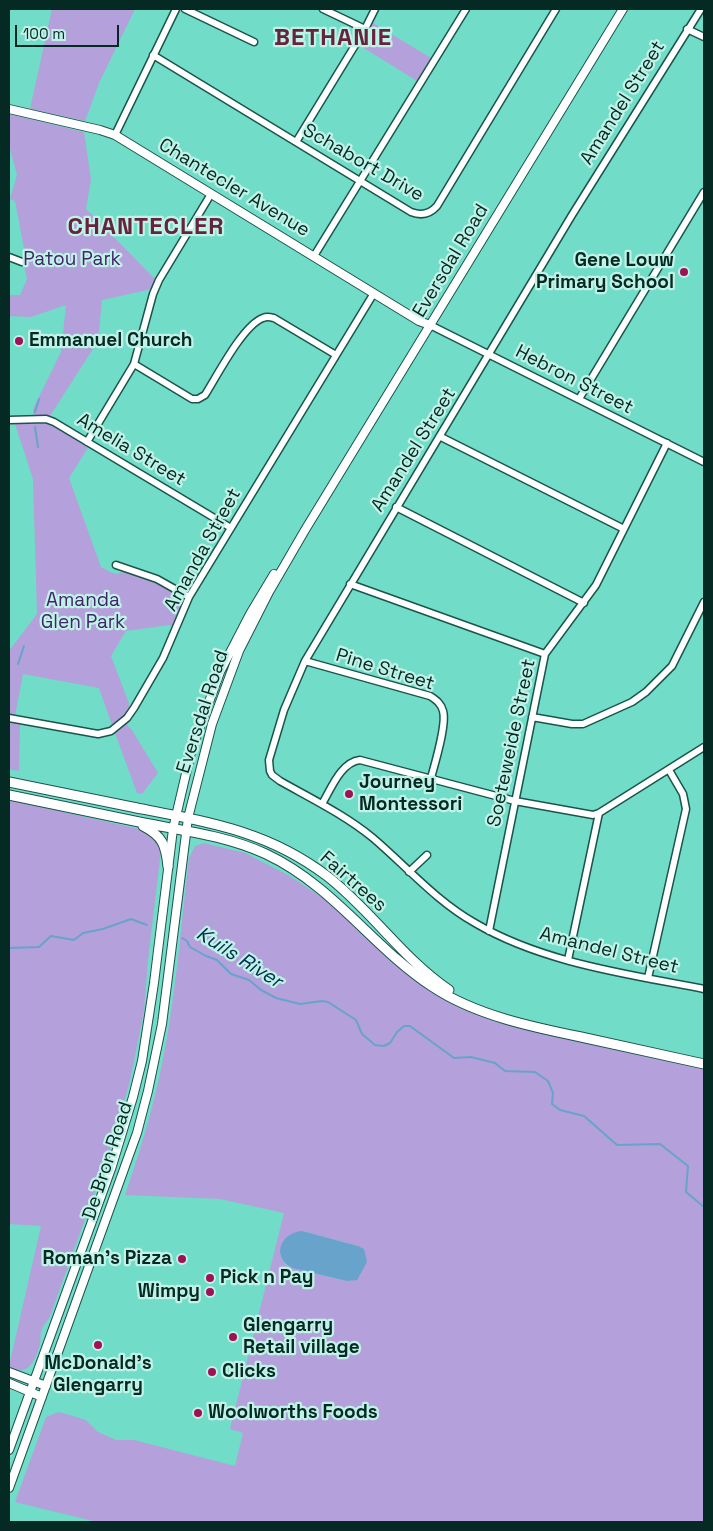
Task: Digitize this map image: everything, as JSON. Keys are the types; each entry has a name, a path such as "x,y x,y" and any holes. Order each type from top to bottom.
{"main road":[{"path":"9,782 176,816"},
{"path":"9,795 173,829"},
{"name":"Fairtrees","path":"176,816 229,827 257,836 300,858 337,885 428,975 474,1007"},
{"path":"134,821 152,830 161,839 166,852 168,867"},
{"name":"Fairtrees","path":"173,829 227,840 249,847 298,872 327,893 417,975 456,1000 509,1020 538,1028 704,1064"}],"street":[{"path":"115,135 176,9"},
{"path":"185,9 254,42"},
{"path":"323,9 365,29"},
{"path":"296,142 365,29 375,9"},
{"path":"314,256 466,9"},
{"name":"Schabort Drive","path":"153,55 411,212 424,214 434,209 556,9"},
{"name":"Eversdal Road","path":"186,831 212,724 239,651 269,592 624,9"},
{"name":"Amandel Street","path":"701,9 577,207 305,661 284,710 269,768 272,775 280,781 348,819 372,837 445,903 489,931 542,953 704,989"},
{"path":"687,29 704,38"},
{"name":"Chantecler Avenue","path":"9,109 115,135 419,321 430,325"},
{"path":"578,399 704,192"},
{"path":"87,442 134,364 153,294 159,280 211,194"},
{"path":"9,257 22,262"},
{"name":"Amanda Street","path":"9,718 92,734 103,734 111,731 126,718 148,685 189,598 374,293"},
{"path":"134,364 189,398 200,399 207,393 245,331 266,317 279,321 336,355"},
{"name":"Hebron Street","path":"430,325 704,462"},
{"name":"Amelia Street","path":"9,420 49,420 231,528"},
{"path":"441,436 624,529"},
{"name":"Soeteweide Street","path":"489,931 545,654 596,585 667,443"},
{"path":"396,507 584,603"},
{"name":"Eversdal Road","path":"173,829 192,748 220,672 255,606 301,533 306,530"},
{"path":"116,565 156,579 189,598"},
{"path":"350,584 545,654"},
{"path":"532,717 577,725 590,722 632,702 646,692 672,666 704,602"},
{"name":"Pine Street","path":"305,661 430,696 438,701 442,708 443,722 431,778"},
{"path":"322,804 348,764 356,760 364,760 516,801 593,815 600,813 704,747"},
{"path":"648,978 686,809 683,794 669,770"},
{"path":"568,960 600,813"},
{"name":"De Bron Road","path":"9,1450 111,1168 133,1097 142,1061 154,983 173,829"},
{"name":"De Bron Road","path":"9,1488 137,1133 162,1024 186,831"},
{"path":"409,872 427,855"},
{"path":"9,1372 46,1386"},
{"path":"9,1383 42,1397"}],"green space":[{"path":"52,9 135,9 99,83 85,121 30,109"},
{"path":"373,23 431,58 417,81 359,45"},
{"name":"Patou Park","path":"9,114 84,132 91,179 86,209 155,279 152,289 102,300 98,341 50,416 33,416 33,409 61,352 66,305 31,317 9,316 9,295 20,295 27,279 24,266 26,259 15,201 10,199 17,175 9,145"},
{"name":"Amanda Glen Park","path":"15,424 50,424 89,446 69,478 101,567 114,573 123,572 156,583 173,592 183,602 173,626 126,631 111,656 130,706 122,718 112,725 99,688 23,674 15,716 9,714 9,651 37,614 33,479"},
{"path":"9,722 20,724 19,771 9,769"},
{"path":"126,724 132,730 158,773 142,794 137,793 115,733"},
{"path":"9,800 148,831 155,838 161,851 144,1011 130,1081 110,1150 49,1319 42,1330 38,1350 30,1366 21,1370 9,1366 41,1226 9,1224"},
{"path":"204,843 245,853 290,876 327,901 362,934 443,997 485,1017 543,1034 704,1069 704,1522 97,1522 15,1502 46,1417 59,1412 86,1420 98,1432 116,1440 134,1440 235,1466 243,1433 230,1429 284,1213 220,1199 125,1195 146,1128 163,1059 175,984 189,858 195,846","holes":["302,1231 358,1246 347,1281 292,1268 285,1264 280,1255"]}],"water":[{"path":"302,1231 364,1249 367,1262 357,1280 347,1281 292,1268 285,1263 280,1252 281,1246 288,1236"}],"waterway":[{"path":"35,412 39,399"},
{"path":"35,427 38,447"},
{"path":"18,664 24,646"},
{"name":"Kuils River","path":"9,948 39,947 51,936 74,940 83,933 103,929 131,919 147,925"},
{"name":"Kuils River","path":"182,938 187,941 190,947 217,960 231,974 249,980 261,990 276,998 300,1004 328,1002 356,1020 362,1034 375,1045 384,1046 390,1043 397,1032 404,1026 410,1026 454,1058 471,1057 495,1063 505,1071 535,1072 548,1081 553,1093 552,1104 560,1110 584,1116 617,1145 660,1144 688,1166 686,1192 704,1207"}],"place":[{"name":"Gene Louw Primary School","path":"684,272"},
{"name":"Emmanuel Church","path":"19,341"},
{"name":"Journey Montessori","path":"349,794"},
{"name":"Roman's Pizza","path":"182,1259"},
{"name":"Pick n Pay","path":"210,1278"},
{"name":"Wimpy","path":"210,1292"},
{"name":"Glengarry Retail village","path":"233,1337"},
{"name":"McDonald's Glengarry","path":"98,1345"},
{"name":"Clicks","path":"212,1372"},
{"name":"Woolworths Foods","path":"198,1413"}],"district":[{"name":"BETHANIE","path":"333,38"},
{"name":"CHANTECLER","path":"146,227"}]}
